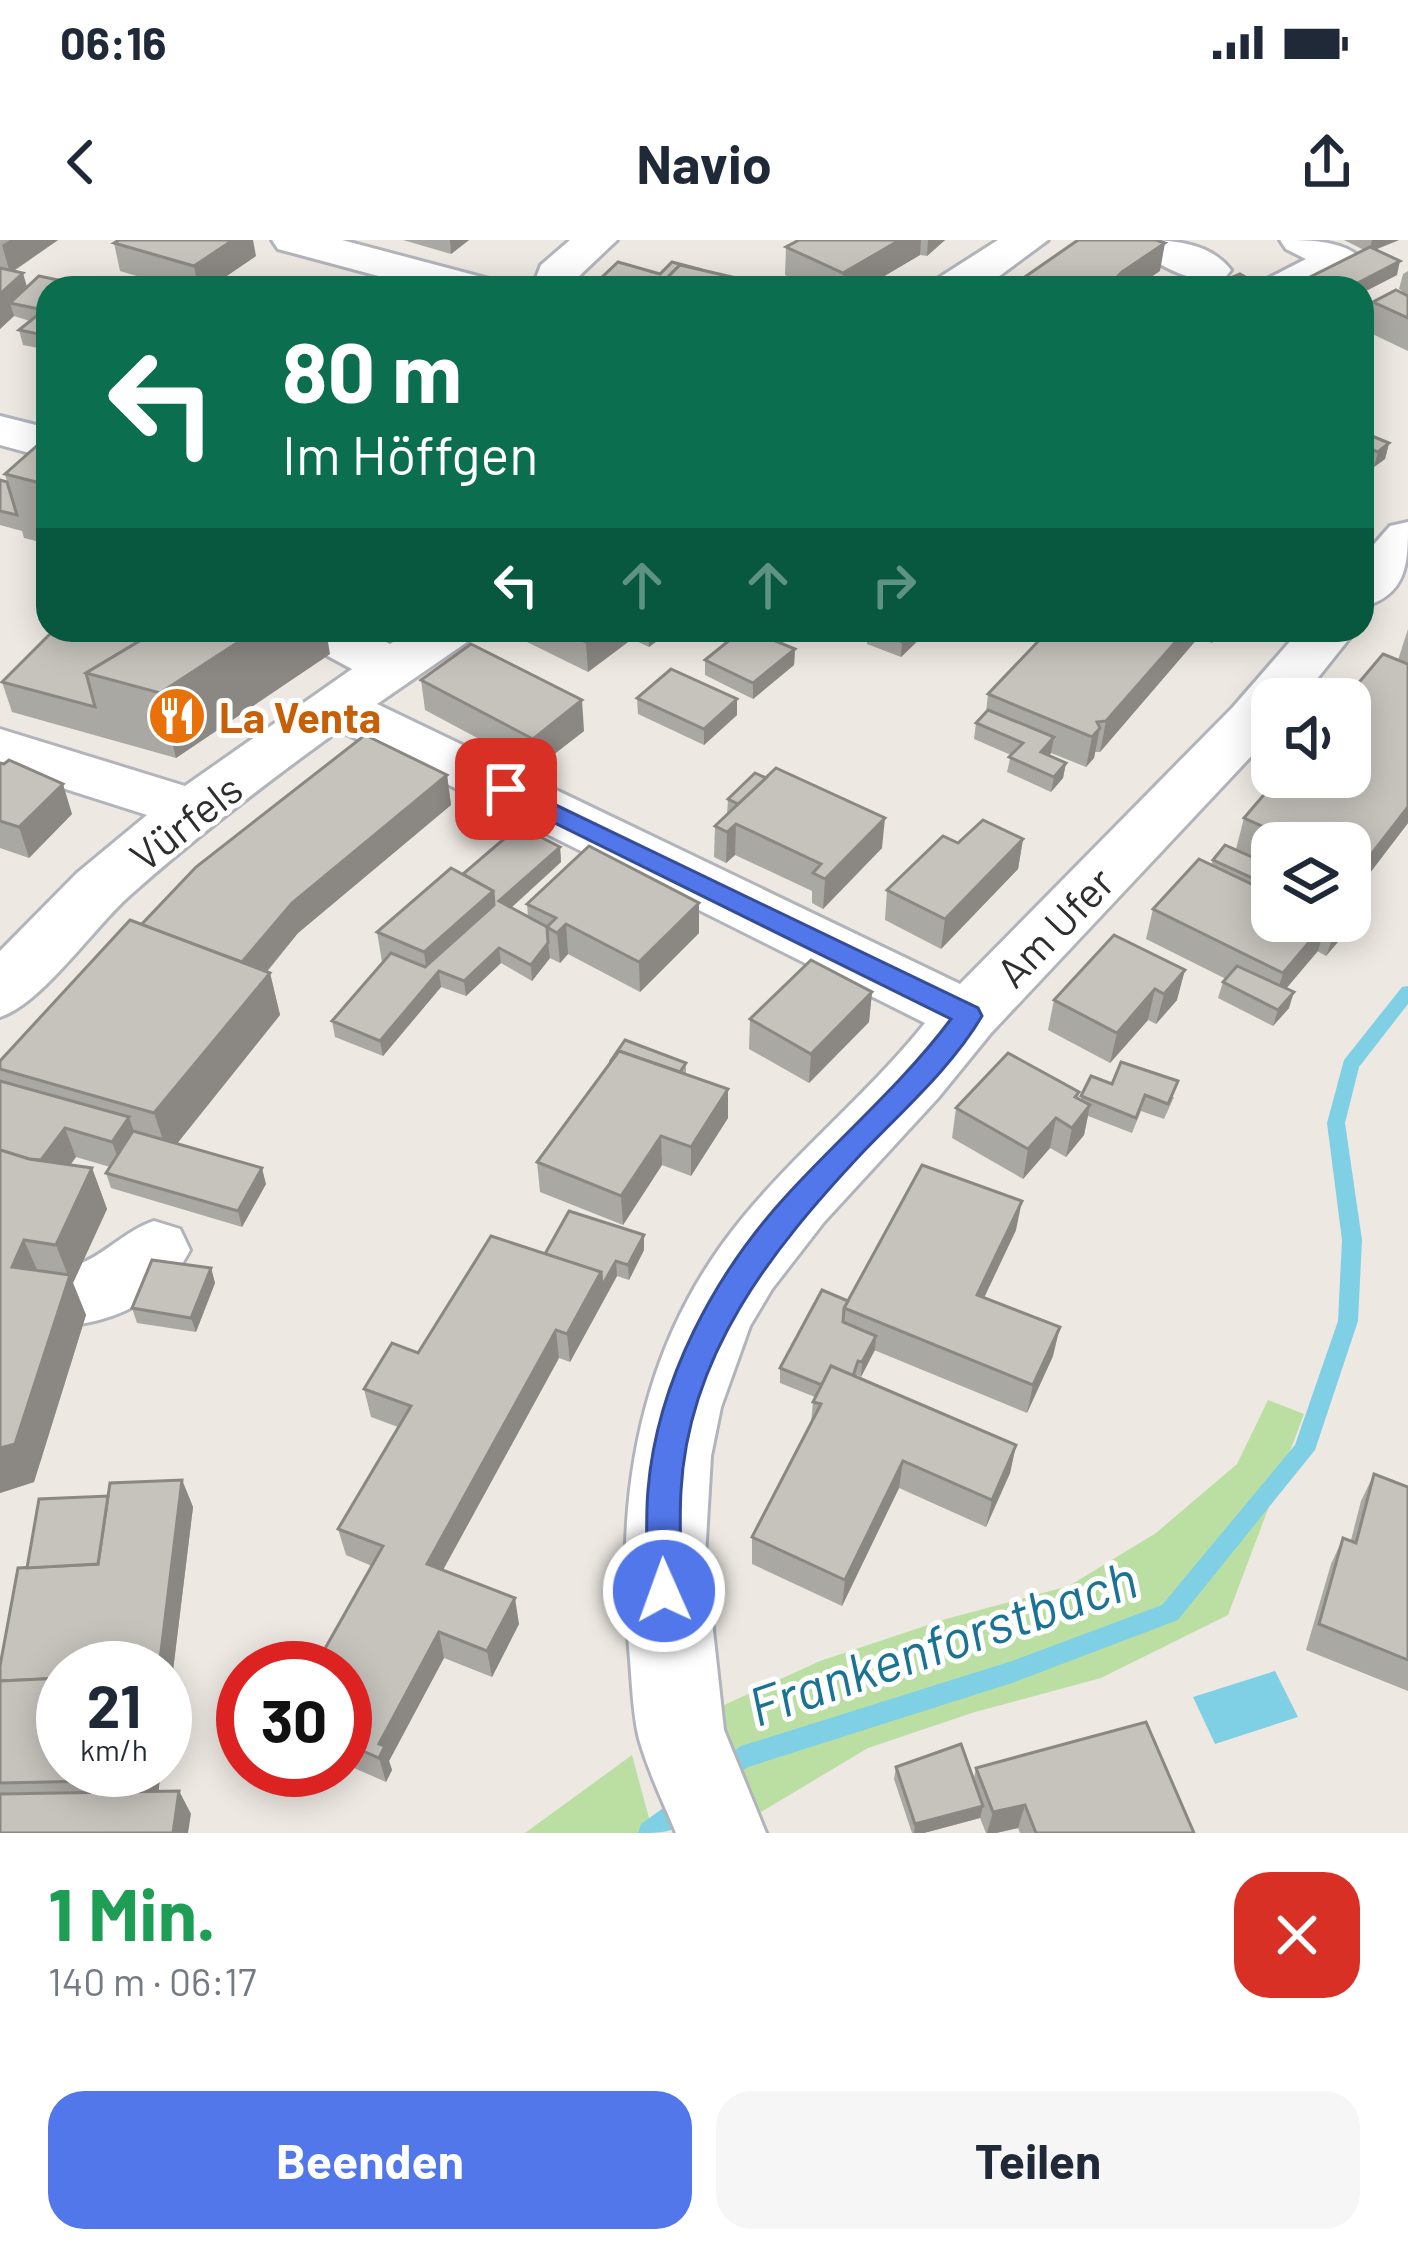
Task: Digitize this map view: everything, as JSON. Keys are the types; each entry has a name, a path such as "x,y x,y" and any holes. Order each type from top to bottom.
{"street":[{"path":"292,240 427,276"},
{"path":"556,276 596,240"},
{"path":"972,276 1027,240"},
{"path":"1153,240 1209,270"},
{"path":"1300,240 1340,259 1307,276"},
{"path":"0,430 36,440"},
{"path":"1374,577 1408,537"},
{"path":"343,642 392,668"},
{"name":"Vürfels","path":"0,993 47,935 194,809 430,642"},
{"name":"Am Ufer","path":"721,1833 683,1740 662,1556 664,1487 677,1425 708,1331 745,1269 794,1207 944,1048 968,1016 1252,720 1319,642"},
{"path":"338,706 968,1016"},
{"path":"0,748 194,809"},
{"path":"34,1296 74,1300 109,1285 154,1250"}],"green space":[{"path":"1268,1400 1304,1414 1228,1615 1101,1678 975,1712 868,1748 761,1812 748,1799 711,1711 820,1661 946,1619 1069,1586 1156,1533 1237,1464"},
{"path":"632,1755 653,1833 525,1833"}],"water":[{"path":"1275,1671 1298,1717 1215,1744 1193,1697"}],"building":[{"path":"233,240 194,266 114,243"},
{"path":"799,240 900,240 843,273 786,247"},
{"path":"1078,240 1165,243 1118,276 1026,276"},
{"path":"1370,247 1400,261 1371,276 1312,276"},
{"path":"618,262 660,274 672,262 702,270 680,265 669,276 603,276"},
{"path":"680,265 728,276 669,276"},
{"path":"0,268 23,273 0,294"},
{"path":"36,279 36,308 10,303"},
{"path":"1396,290 1408,296 1408,318 1374,302"},
{"path":"36,316 36,334 19,330"},
{"path":"1374,437 1389,443 1374,450"},
{"path":"36,447 36,482 5,474"},
{"path":"0,480 7,482 17,515 0,511"},
{"path":"42,642 138,642 86,673 95,707 2,682"},
{"path":"138,642 239,642 160,693 86,673"},
{"path":"727,642 778,642 795,649 753,683 705,660"},
{"path":"1038,642 1175,642 1106,721 1097,722 1100,728 1092,737 988,694"},
{"path":"471,644 582,700 533,739 421,680"},
{"path":"1383,654 1408,664 1408,807 1371,855 1371,822 1253,822 1244,818 1261,798 1371,798 1371,678 1363,678"},
{"path":"671,669 737,699 704,729 637,698"},
{"path":"988,710 1054,737 1041,752 1066,763 1054,777 1009,757 1023,743 976,723"},
{"path":"365,735 447,775 292,903 242,962 141,925 196,867"},
{"path":"9,760 63,784 19,827 0,821 0,763"},
{"path":"776,768 885,818 825,879 813,873 821,864 736,824 727,832 715,826"},
{"path":"755,773 766,778 738,804 728,799"},
{"path":"983,820 1023,839 945,919 887,890 943,836 958,843"},
{"path":"519,826 560,847 499,901 547,927 548,943 531,965 499,948 464,981 439,971 380,1041 332,1021 391,953 425,967 494,905 493,891 463,874"},
{"path":"1225,845 1251,857 1251,877 1213,860"},
{"path":"589,846 699,903 639,962 566,924 557,933 547,927 556,918 527,904"},
{"path":"1199,859 1251,884 1251,942 1309,942 1283,973 1153,909"},
{"path":"451,868 493,891 424,952 377,932"},
{"path":"130,920 270,973 154,1113 0,1069 0,1061"},
{"path":"1114,935 1185,970 1164,994 1155,989 1117,1033 1054,1000"},
{"path":"811,960 872,992 811,1054 750,1019"},
{"path":"1237,966 1294,992 1278,1010 1223,982"},
{"path":"625,1040 686,1063 680,1072 619,1051 610,1062"},
{"path":"619,1051 728,1089 691,1147 661,1136 621,1196 537,1162"},
{"path":"1008,1053 1079,1092 1075,1097 1090,1105 1072,1128 1056,1118 1028,1149 956,1108"},
{"path":"1121,1062 1178,1081 1168,1104 1145,1095 1136,1118 1081,1096 1091,1076 1112,1084"},
{"path":"0,1081 129,1117 112,1142 65,1128 41,1160 29,1159 0,1150"},
{"path":"133,1131 262,1168 238,1211 106,1173"},
{"path":"0,1150 92,1168 56,1245 24,1240 12,1267 70,1275 15,1444 0,1448"},
{"path":"922,1165 1022,1201 977,1295 1060,1327 1033,1385 844,1308"},
{"path":"569,1211 644,1235 628,1265 616,1261 602,1286 601,1272 545,1254"},
{"path":"491,1236 601,1272 567,1334 556,1330 427,1564 515,1598 487,1651 439,1632 379,1744 385,1746 379,1758 372,1755 372,1641 329,1641 383,1546 338,1529 411,1406 364,1389 392,1343 418,1353"},
{"path":"152,1260 211,1268 191,1318 132,1308"},
{"path":"822,1290 848,1301 843,1322 876,1336 853,1376 831,1366 822,1385 780,1368"},
{"path":"831,1366 1016,1445 992,1500 903,1461 845,1580 752,1537 821,1404 813,1402"},
{"path":"1374,1474 1408,1487 1408,1660 1319,1624 1343,1538 1356,1543"},
{"path":"182,1480 162,1641 36,1641 36,1679 0,1681 18,1568 98,1564 110,1483"},
{"path":"108,1496 98,1564 27,1568 39,1499"},
{"path":"36,1679 36,1782 0,1783 0,1681"},
{"path":"1146,1722 1194,1833 1036,1833 1025,1805 993,1812 976,1768"},
{"path":"961,1744 983,1806 915,1824 896,1767"},
{"path":"0,1794 178,1797 173,1833 0,1833"}],"waterway":[{"name":"Frankenforstbach","path":"722,1774 741,1758 1012,1672 1170,1613 1304,1450 1348,1321 1352,1240 1336,1123 1350,1065 1408,992"},
{"name":"Frankenforstbach","path":"650,1833 687,1803"}],"place":[{"name":"La Venta","path":"177,716"}],"route":[{"path":"506,789 968,1016 944,1048 794,1207 745,1269 708,1331 677,1425 664,1487 664,1591"}]}
